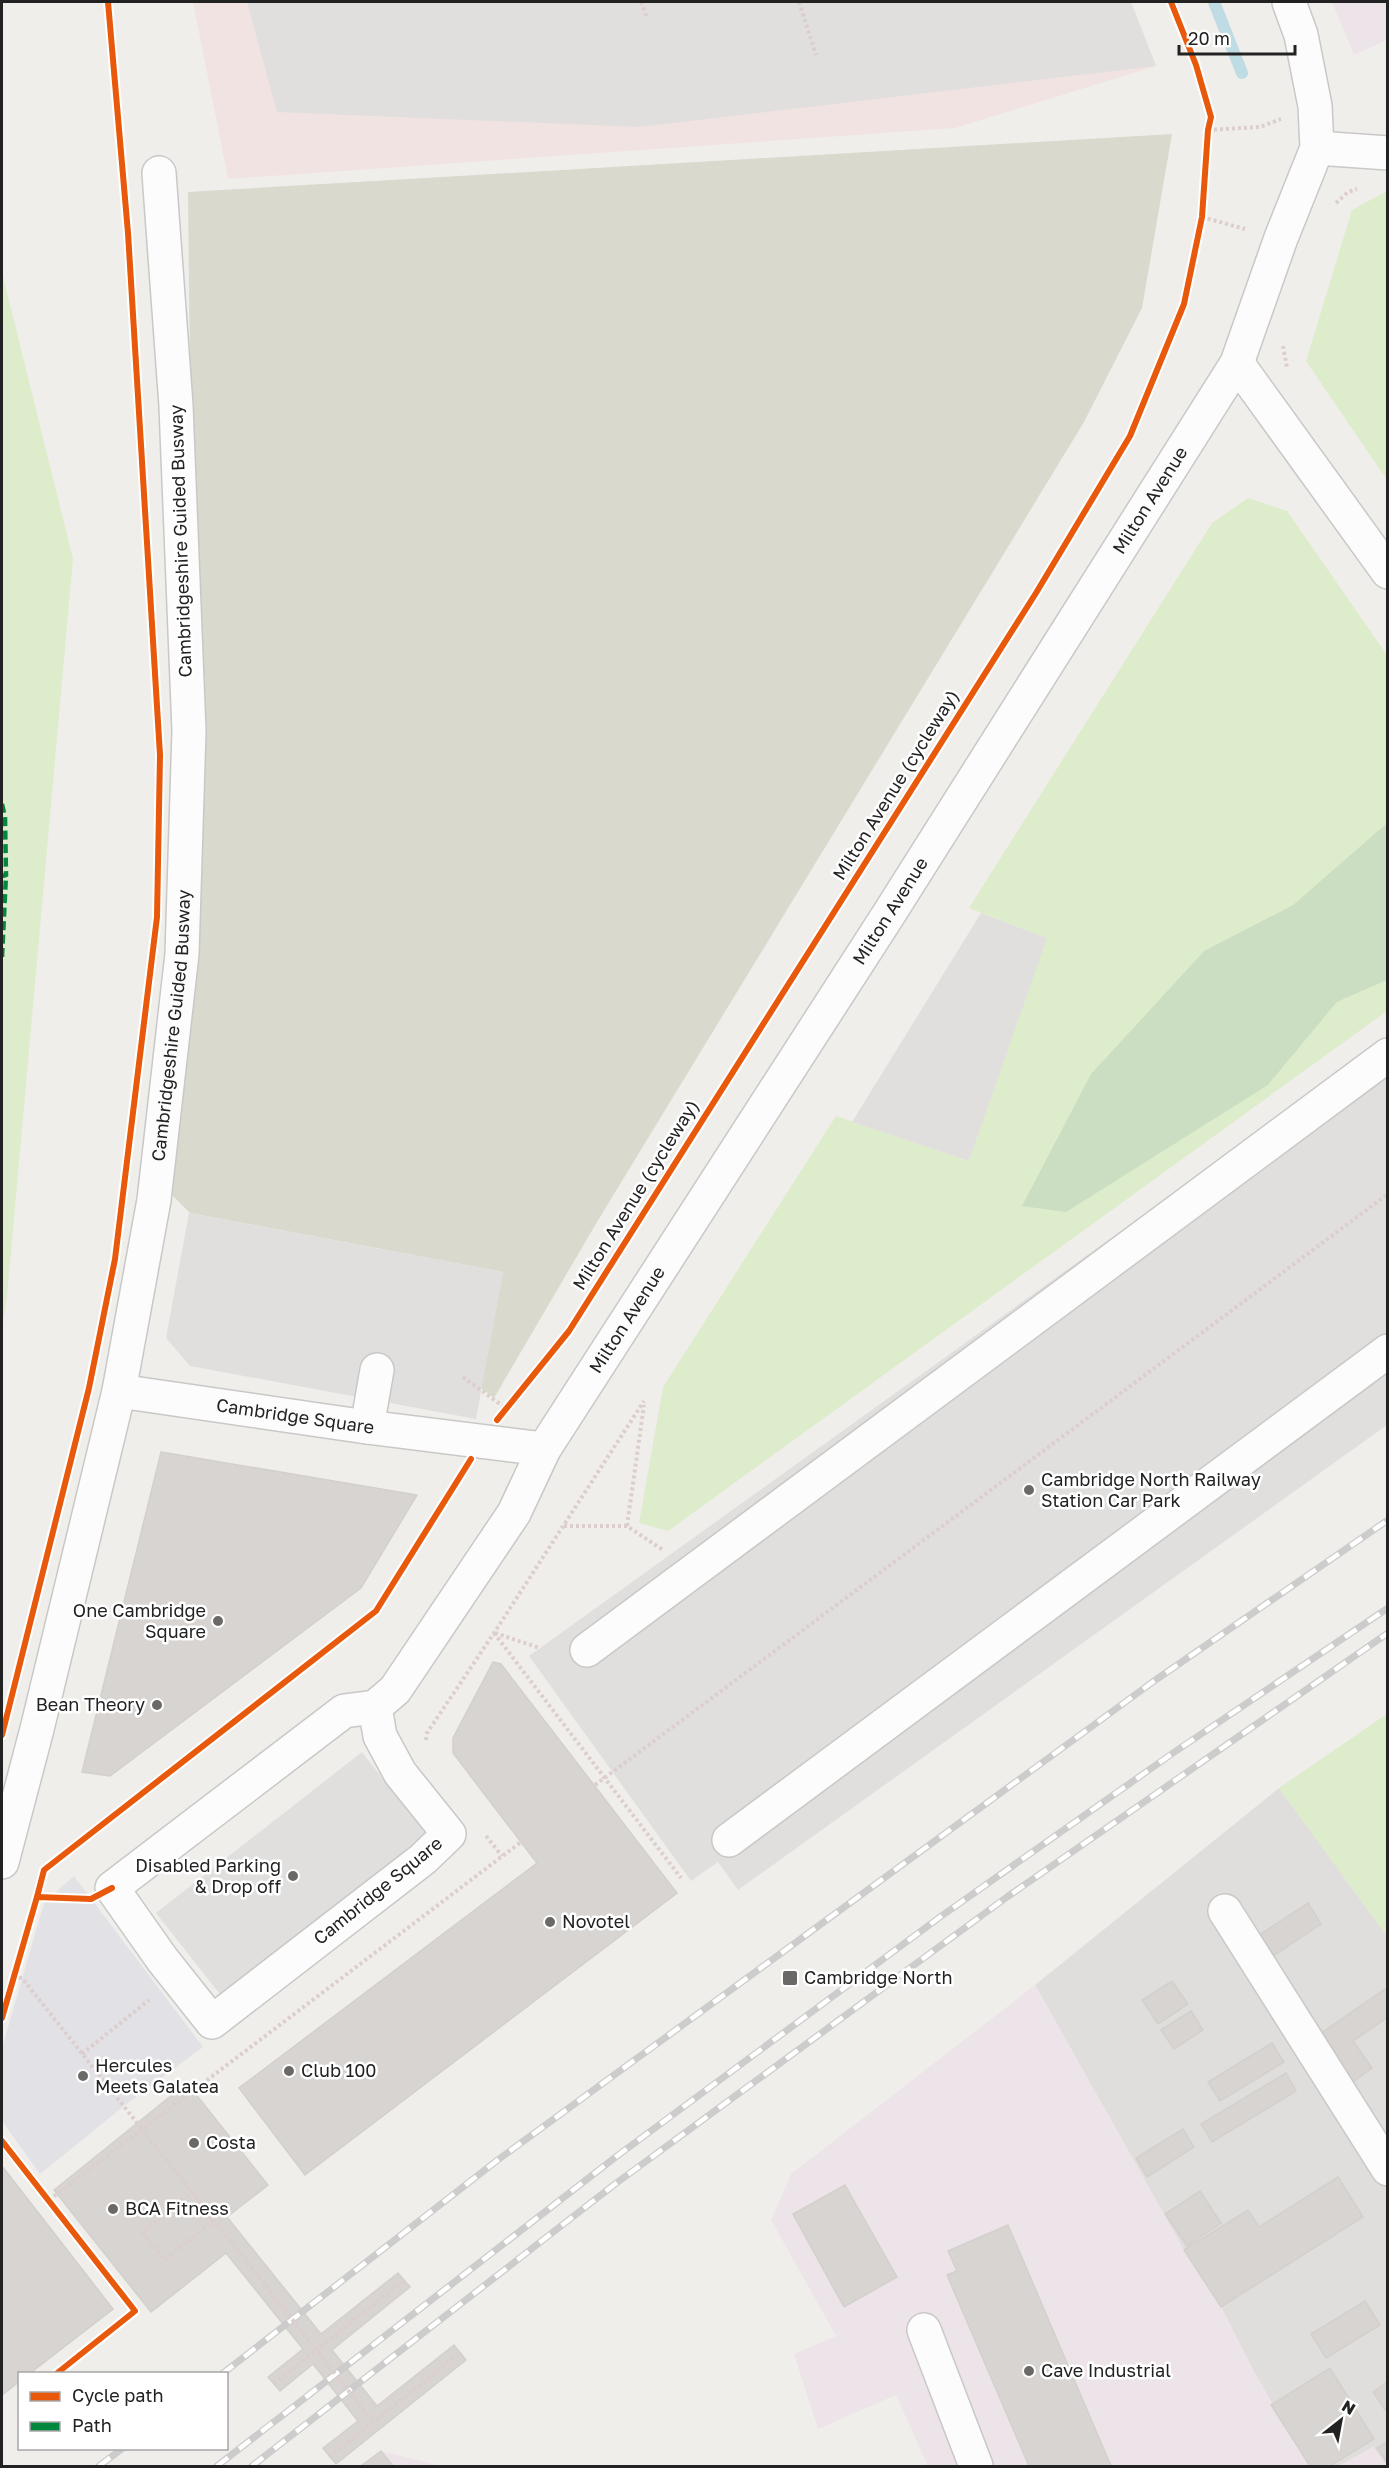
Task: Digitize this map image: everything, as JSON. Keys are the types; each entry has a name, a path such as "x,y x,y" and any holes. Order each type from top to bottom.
{"street":[{"path":"1290,2 1300,35 1315,106 1317,148 1388,153"},
{"name":"Milton Avenue","path":"375,1707 395,1690 514,1513 544,1449 887,916 1237,363 1281,238 1317,148"},
{"name":"Cambridgeshire Guided Busway","path":"2,1862 37,1729 118,1391 154,1200 182,954 189,731 176,406 159,173"},
{"path":"1237,363 1388,572"},
{"path":"587,1650 1388,1055"},
{"path":"729,1840 1388,1351"},
{"path":"367,1427 377,1370"},
{"name":"Cambridge Square","path":"118,1391 367,1427 544,1449"},
{"name":"Cambridge Square","path":"375,1707 380,1736 400,1773 449,1834 423,1859 212,2022 162,1959 112,1888 344,1711 375,1707"},
{"path":"1226,1911 1388,2169"},
{"path":"924,2330 976,2466"}],"path":[{"path":"641,2 647,17"},
{"path":"799,2 816,55"},
{"path":"1207,141 1209,127 1260,127 1315,106"},
{"path":"1328,210 1348,192 1366,185"},
{"path":"1200,228 1203,206"},
{"path":"1202,217 1247,229"},
{"path":"1282,343 1288,371"},
{"path":"594,1785 1388,1194"},
{"path":"463,1377 507,1409"},
{"path":"502,1415 514,1400"},
{"path":"424,1749 427,1732 644,1401 627,1526"},
{"path":"563,1526 627,1526 670,1555 688,1574"},
{"path":"494,1633 681,1878"},
{"path":"494,1633 540,1648"},
{"path":"480,1829 502,1856"},
{"path":"42,2205 521,1842"},
{"path":"82,2054 161,1990 162,1959"},
{"path":"10,1987 17,1966"},
{"path":"14,1977 22,1978 172,2166 179,2175 186,2184 193,2193 200,2202 214,2220 165,2260 142,2232 192,2192 198,2199 317,2349 374,2422"},
{"path":"42,2191 56,2209"},
{"path":"273,2384 404,2280"},
{"path":"329,2457 460,2353"}],"shaded area":[{"path":"193,2 1131,2 1156,66 955,128 228,179"},
{"path":"247,2 1131,2 1156,66 639,127 277,112"},
{"path":"1332,2 1387,2 1387,40 1354,55"},
{"path":"1172,134 1142,308 1084,422 597,1222 494,1398 481,1388 503,1272 190,1213 169,1192 196,902 188,192"},
{"path":"981,913 1047,938 969,1161 852,1122"},
{"name":"Cambridge North Railway Station Car Park","path":"1387,1040 1387,1425 738,1890 718,1862 691,1881 529,1656"},
{"path":"189,1213 503,1272 476,1419 190,1366 166,1338"},
{"name":"Disabled Parking & Drop off","path":"362,1752 429,1838 223,1998 156,1913"},
{"path":"1279,1788 1387,1936 1387,2466 1373,2447 1339,2466 1308,2466 1252,2368 1221,2307 1184,2250 1035,1985"},
{"path":"74,1876 203,2047 124,2106 40,2174 2,2121 2,2048 44,1903"},
{"path":"1035,1985 1184,2250 1221,2307 1252,2368 1308,2466 920,2466 927,2464 896,2395 818,2429 794,2354 836,2336 771,2220 791,2174"},
{"path":"1373,2447 1386,2466 1339,2466"},
{"path":"381,2451 441,2466 361,2466"}],"green space":[{"path":"1387,191 1387,480 1306,361 1352,210"},
{"path":"2,272 73,559 7,1297 2,1327"},
{"path":"1248,498 1287,511 1387,655 1387,823 1293,905 1204,951 1091,1074 1268,1085 1337,1002 1387,980 1387,1011 668,1531 639,1523 663,1387 836,1116 969,1161 1046,938 969,908 1212,523"},
{"path":"1387,823 1387,980 1337,1002 1268,1085 1066,1212 1022,1206 1091,1074 1204,951 1293,905"},
{"path":"1387,1714 1387,1936 1279,1788"}],"building":[{"name":"One Cambridge Square","path":"161,1452 417,1495 361,1588 110,1776 82,1772"},
{"name":"Novotel","path":"493,1662 501,1664 677,1893 305,2175 239,2088 537,1863 453,1753 453,1738"},
{"path":"1308,1903 1321,1924 1267,1960 1253,1939"},
{"path":"1172,1981 1188,2004 1158,2024 1142,2000"},
{"path":"1388,1987 1388,2017 1353,2041 1372,2068 1350,2084 1317,2036"},
{"path":"1191,2011 1203,2030 1174,2049 1161,2030"},
{"path":"1272,2043 1284,2062 1220,2101 1208,2082"},
{"path":"1286,2073 1296,2091 1212,2142 1201,2124"},
{"path":"187,2083 268,2185 227,2217 321,2334 398,2273 410,2287 332,2350 377,2406 454,2345 466,2360 336,2464 323,2448 358,2421 313,2364 280,2391 268,2377 303,2349 226,2253 151,2312 54,2190"},
{"path":"1183,2129 1194,2147 1147,2177 1136,2158"},
{"path":"2,2166 113,2309 32,2372 18,2372 18,2383 2,2395"},
{"path":"1338,2177 1363,2217 1221,2307 1184,2250 1248,2210 1259,2227"},
{"path":"845,2185 897,2277 844,2307 793,2214"},
{"path":"1200,2191 1221,2223 1187,2246 1165,2214"},
{"name":"Cave Industrial","path":"1008,2225 1111,2466 1029,2466 947,2275 957,2271 948,2251"},
{"path":"1365,2301 1380,2325 1326,2358 1311,2334"},
{"path":"1330,2368 1374,2439 1330,2466 1310,2466 1271,2405"},
{"path":"1388,2382 1388,2408 1385,2410 1373,2392"},
{"path":"1388,2441 1388,2464 1377,2448"},
{"path":"381,2451 393,2466 361,2466"}],"waterway":[{"path":"1214,2 1242,73"}],"railway":[{"path":"225,2372 499,2159 1154,1681 1388,1520"},
{"path":"217,2466 617,2156 940,1917 1173,1753 1388,1608"},
{"path":"252,2466 615,2184 1007,1897 1388,1633"},
{"path":"99,2466 120,2450"}],"marked path":[{"path":"2,804 5,817 6,875 2,876"},
{"path":"2,957 6,875"}],"cycle path":[{"path":"2,1735 89,1388 115,1259 157,917 160,755 128,233 108,2"},
{"name":"Milton Avenue (cycleway)","path":"497,1420 569,1331 1036,593 1130,436 1184,304 1202,217 1208,130 1211,117 1196,65 1171,2"},
{"path":"37,1897 44,1870 376,1611 471,1459"},
{"path":"2,2018 37,1897 91,1899 112,1888"},
{"path":"2,2141 135,2311 59,2372"}],"place":[{"name":"Cambridge North Railway Station Car Park","path":"1029,1490"},
{"name":"One Cambridge Square","path":"218,1621"},
{"name":"Bean Theory","path":"157,1705"},
{"name":"Disabled Parking & Drop off","path":"293,1876"},
{"name":"Novotel","path":"550,1922"},
{"name":"Cambridge North","path":"790,1978"},
{"name":"Club 100","path":"289,2071"},
{"name":"Hercules Meets Galatea","path":"83,2076"},
{"name":"Costa","path":"194,2143"},
{"name":"BCA Fitness","path":"113,2209"},
{"name":"Cave Industrial","path":"1029,2371"}]}
